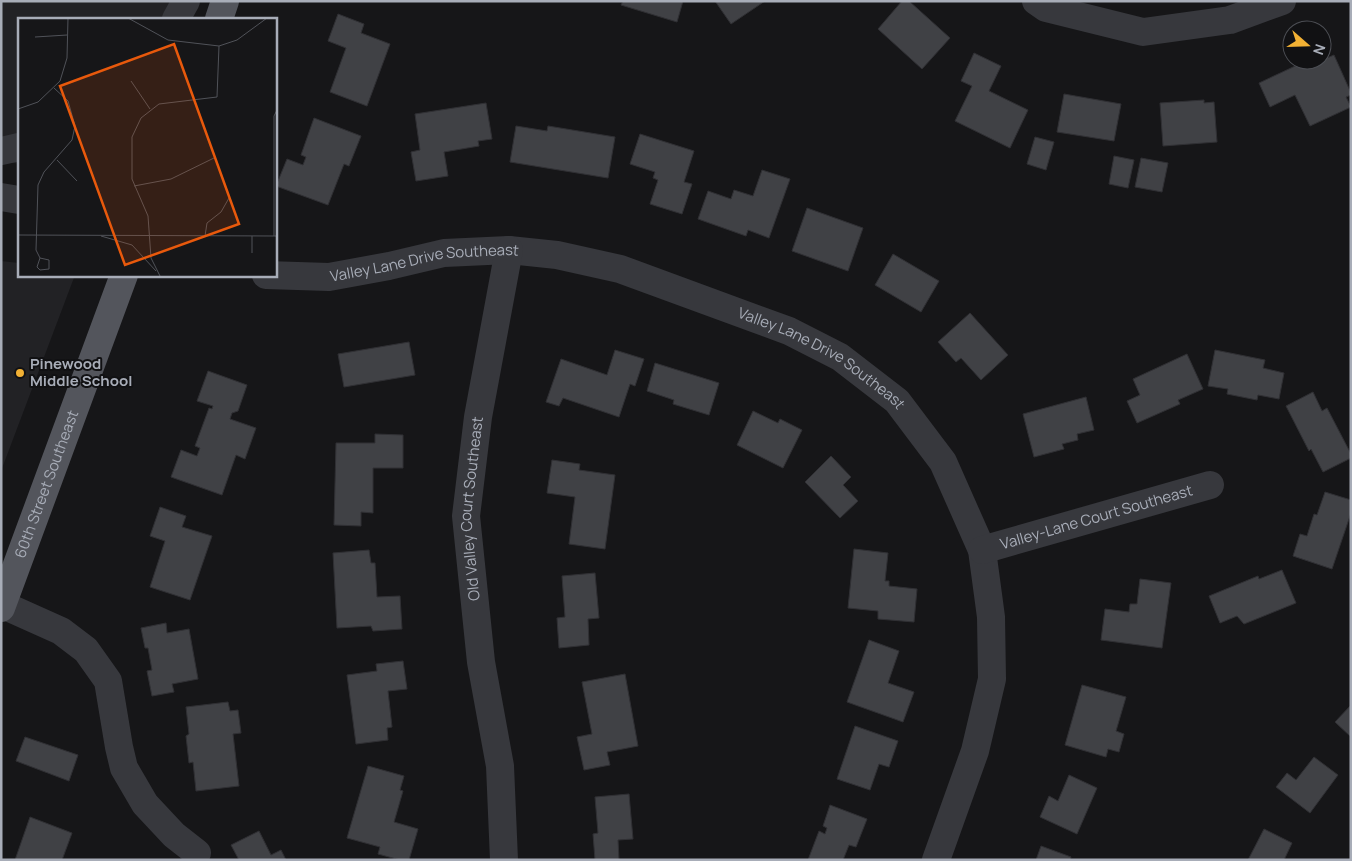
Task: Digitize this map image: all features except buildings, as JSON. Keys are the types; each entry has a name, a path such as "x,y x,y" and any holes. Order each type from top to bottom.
{"main road":[{"path":"219,18 225,1"},
{"name":"60th Street Southeast","path":"2,607 124,276"}],"street":[{"path":"177,18 186,1"},
{"path":"1036,1 1046,8 1144,32 1230,20 1282,1"},
{"path":"1,151 18,147"},
{"path":"1,196 18,200"},
{"name":"Valley Lane Drive Southeast","path":"276,275 329,277 444,253 509,250 557,255 620,269 789,331 840,357 897,402 944,462 982,550 991,617 992,679 975,751 936,860"},
{"name":"Old Valley Court Southeast","path":"504,860 500,766 481,662 466,516 478,417 509,250"},
{"name":"Valley-Lane Court Southeast","path":"982,550 1210,485"},
{"path":"2,607 61,631 86,650 108,682 124,768 145,804 174,835 197,853"}],"shaded area":[{"path":"1,1 176,1 170,18 18,18 18,164 1,160"},
{"name":"Pinewood Middle School","path":"1,261 18,263 18,276 75,276 1,471"}],"place":[{"name":"Pinewood Middle School","path":"20,373"}]}
